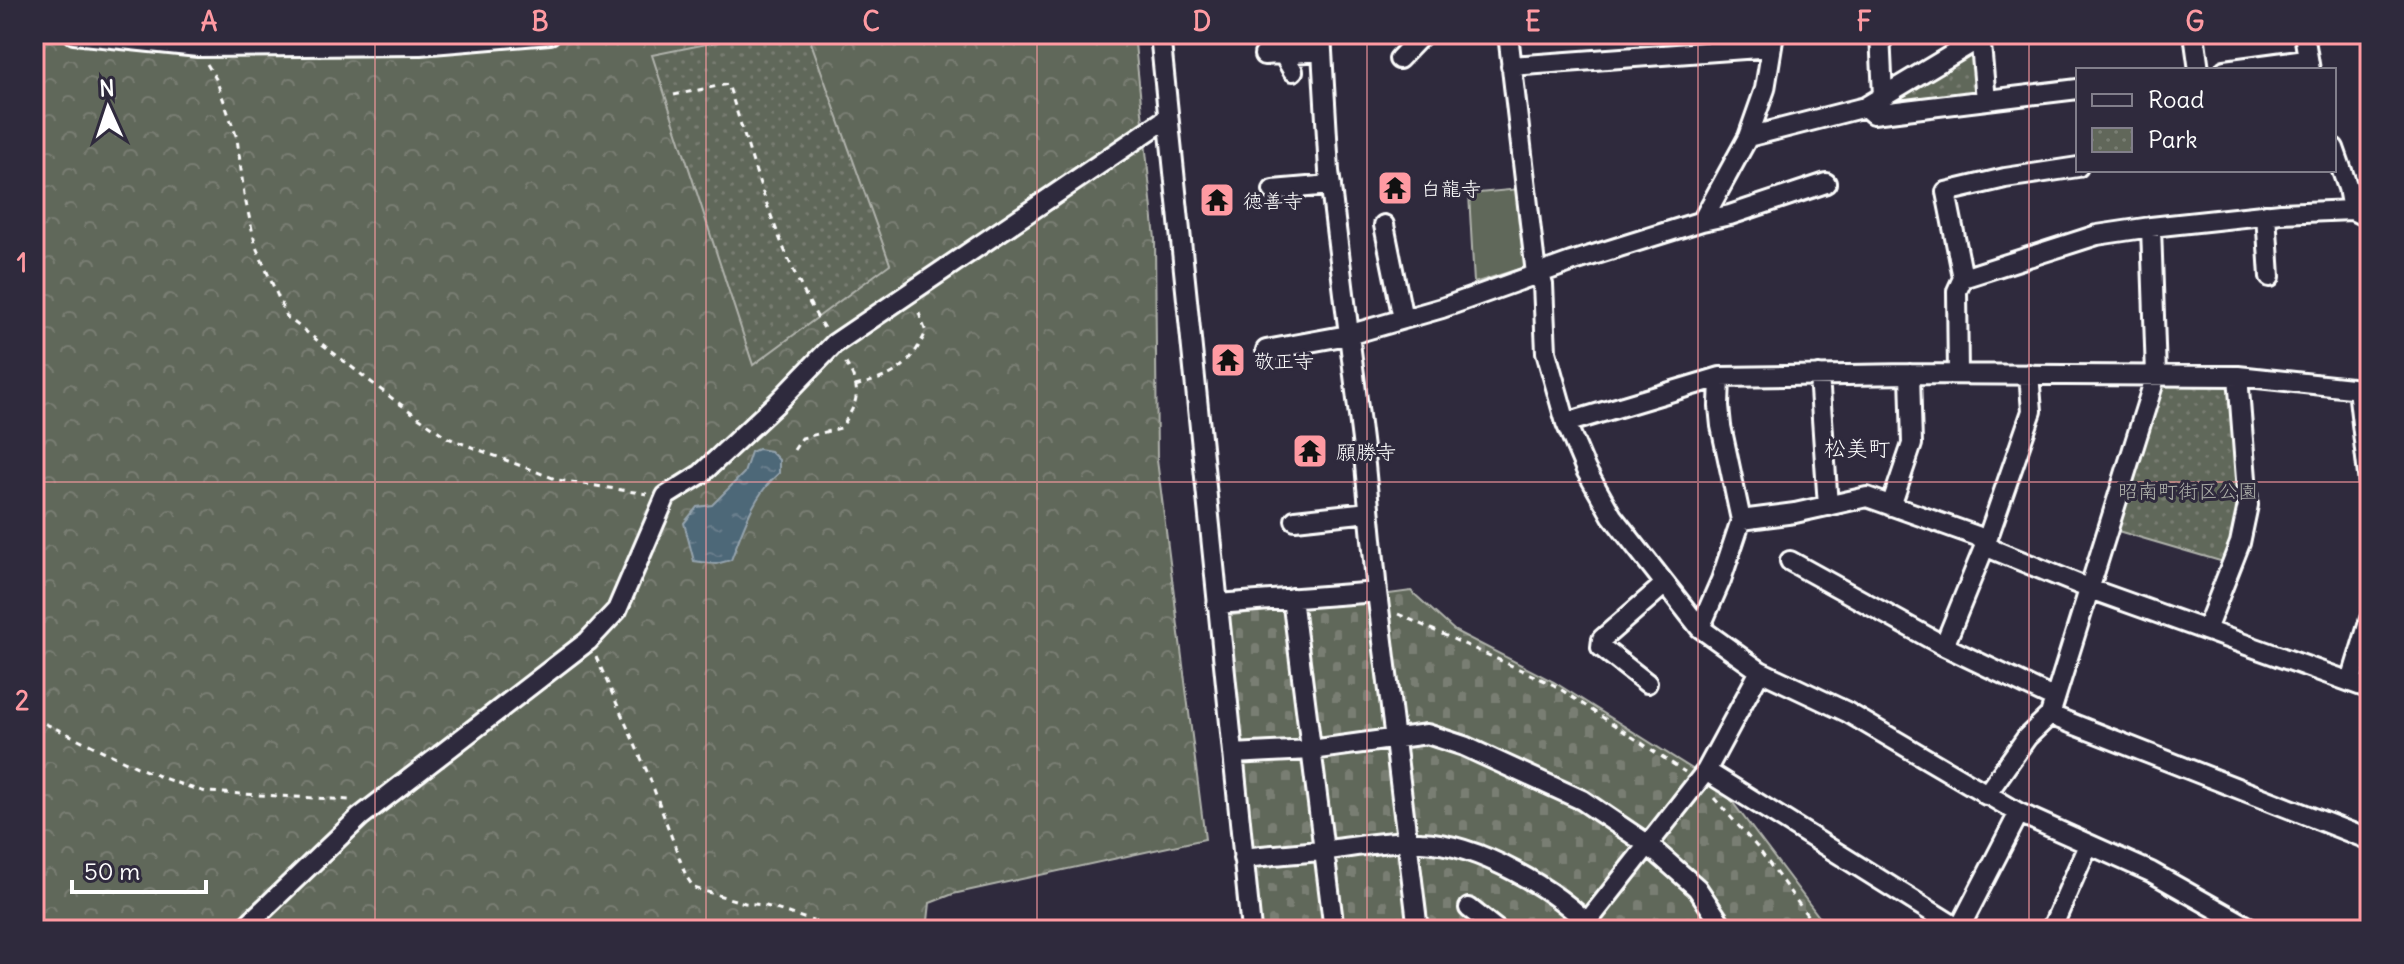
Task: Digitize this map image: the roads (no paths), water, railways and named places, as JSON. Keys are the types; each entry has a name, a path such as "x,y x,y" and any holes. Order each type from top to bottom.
{"street":[{"path":"74,34 198,47 420,45 550,34"},
{"path":"1160,34 1166,119 1251,930"},
{"path":"1399,59 1423,34"},
{"path":"1508,34 1536,274 1543,284 1546,352 1566,423 1586,470 1612,516 1700,628 1760,671 1847,712 2019,813 2151,872 2254,930"},
{"path":"1880,34 1883,96"},
{"path":"2194,34 2199,68"},
{"path":"2253,68 2308,64 2304,34"},
{"path":"1748,137 1865,107 1986,35"},
{"path":"1986,35 1986,100"},
{"path":"1511,66 1773,41 1765,89 1748,137 1702,221"},
{"path":"1293,71 1269,50 1321,43 1331,185 1418,930"},
{"path":"1865,107 1873,114 2076,89"},
{"path":"242,930 360,817 588,641 617,610 666,496 701,474 834,344 1166,119"},
{"path":"2336,154 2352,210"},
{"path":"1958,374 1957,291 1963,278 1946,192 2005,178 2076,167"},
{"path":"1266,350 1348,335 1442,308 1536,274 1826,183"},
{"path":"1273,190 1331,185"},
{"path":"1963,278 2097,235 2151,227 2266,214 2352,210 2370,219"},
{"path":"2266,214 2270,277"},
{"path":"1384,225 1403,319"},
{"path":"1986,795 2027,737 2053,707 2156,375 2151,227"},
{"path":"1566,423 1720,377 1910,374 2238,376 2364,389 2370,493"},
{"path":"1891,506 1912,444 1910,374"},
{"path":"1944,646 1986,543 2032,411 2029,374"},
{"path":"1819,375 1828,506"},
{"path":"2206,630 2240,543 2248,505 2238,376"},
{"path":"1700,628 1721,580 1741,520 1721,426 1720,377"},
{"path":"1741,520 1867,497 1977,536 1994,550 2090,589 2370,689"},
{"path":"1295,520 1369,512"},
{"path":"1790,561 2093,732 2370,840"},
{"path":"1647,683 1600,643 1665,584"},
{"path":"1217,604 1292,598 1378,599"},
{"path":"1292,598 1334,930"},
{"path":"2351,681 2370,619"},
{"path":"1243,858 1421,842 1448,847 1518,873 1562,899 1587,927 1647,844 1702,776 1760,671"},
{"path":"1233,754 1311,750 1427,734 1497,759 1582,800 1647,844 1697,888 1725,930"},
{"path":"1702,776 1959,930 2019,813"},
{"path":"2051,930 2088,845"},
{"path":"1469,908 1497,930"}],"water":[{"path":"758,449 770,451 779,460 779,473 756,502 731,560 716,564 694,561 684,523 697,507 712,505 744,473 751,452"}],"place":[{"name":"白龍寺","path":"1395,188"},
{"name":"徳善寺","path":"1217,200"},
{"name":"敬正寺","path":"1228,360"},
{"name":"願勝寺","path":"1310,451"}],"district":[{"name":"松美町","path":"1857,448"}],"park label":[{"name":"昭南町街区公園","path":"2188,490"}]}
